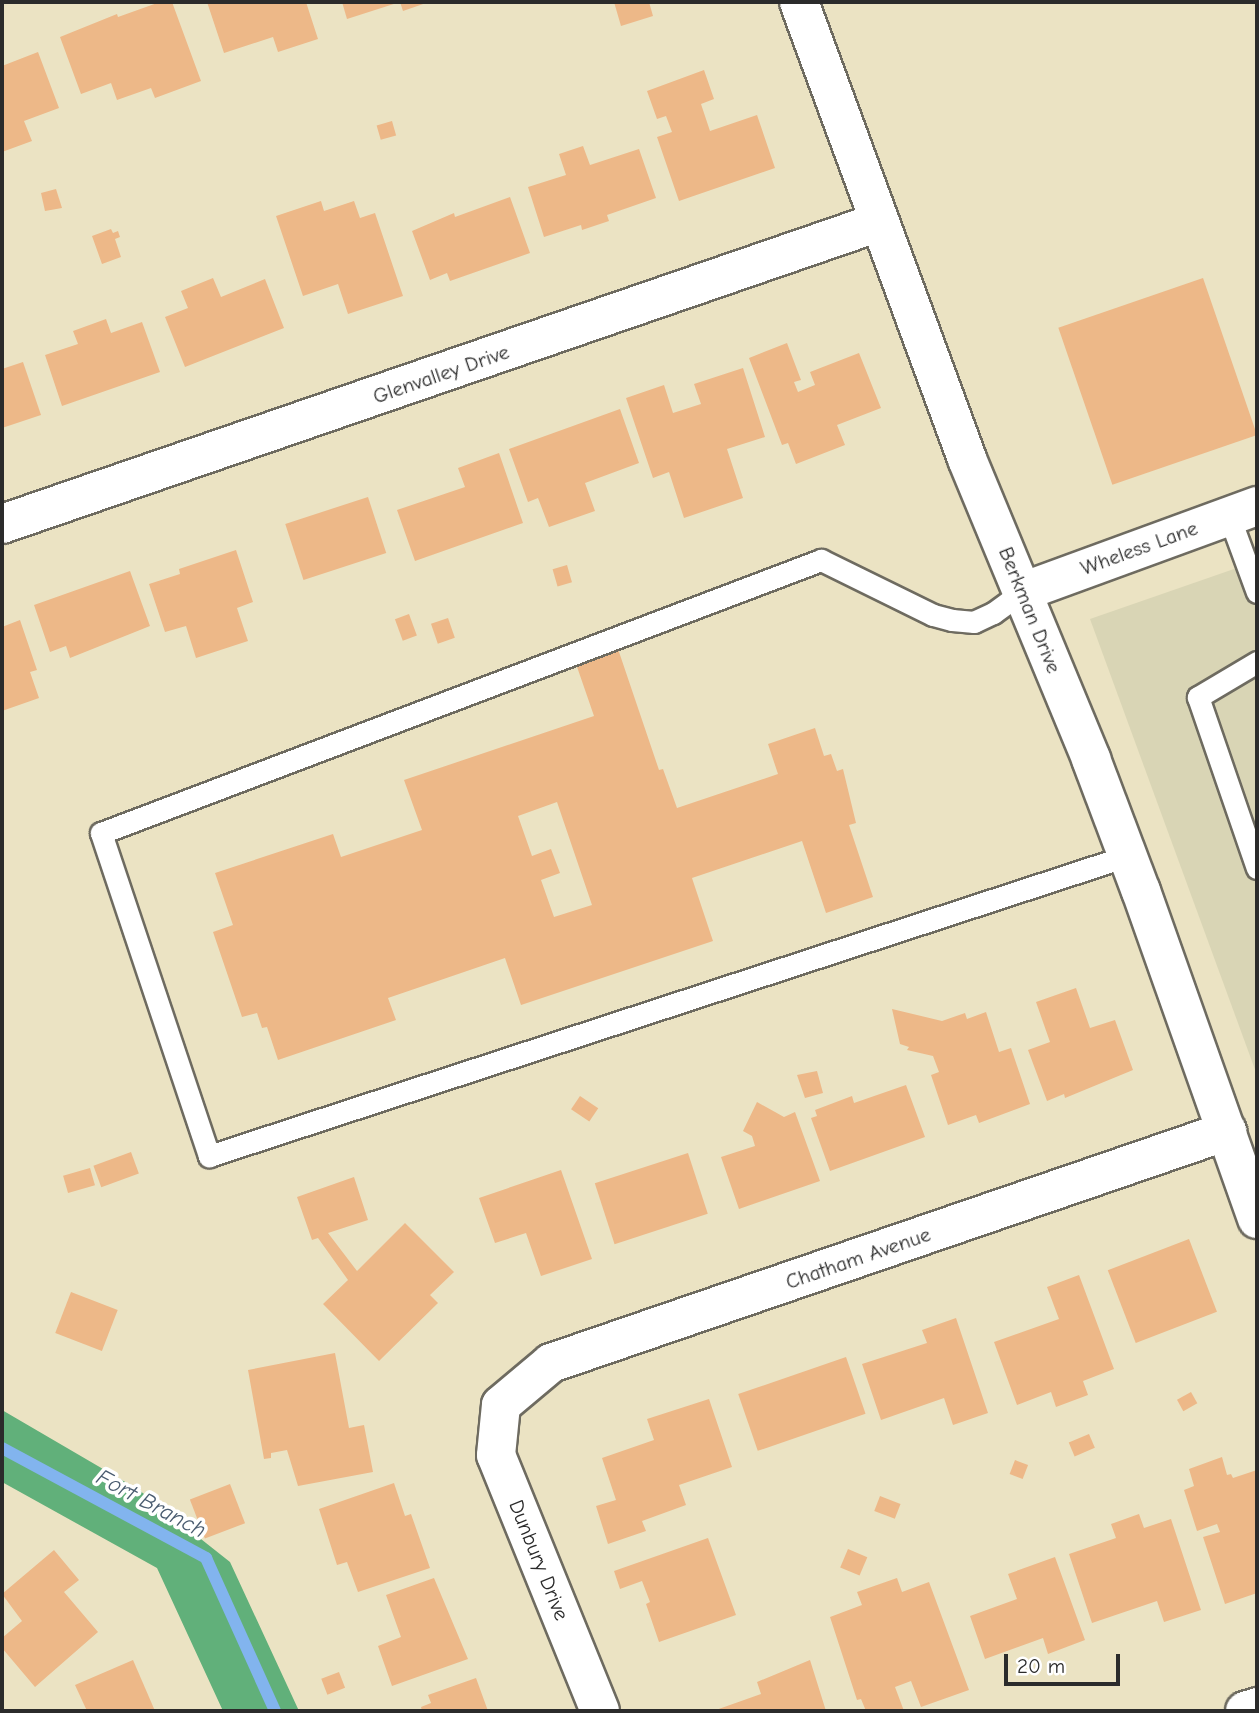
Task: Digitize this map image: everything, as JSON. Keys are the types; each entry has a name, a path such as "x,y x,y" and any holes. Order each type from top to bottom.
{"street":[{"name":"Berkman Drive","path":"799,2 967,459 1127,856 1257,1219"},
{"name":"Glenvalley Drive","path":"2,524 880,222"},
{"name":"Wheless Lane","path":"1022,592 1243,511"},
{"name":"Chatham Avenue","path":"501,1405 551,1363 1227,1131"},
{"name":"Dunbury Drive","path":"501,1405 496,1455 600,1711"},
{"path":"1245,1711 1257,1707"}],"lane":[{"path":"1243,511 1257,592"},
{"path":"1022,592 993,613 974,622 951,620 933,615 821,560 101,834 209,1156 1127,856"},
{"path":"1257,662 1198,697 1257,868"}],"shaded area":[{"path":"1257,561 1257,1075 1090,619"}],"green space":[{"path":"2,1410 139,1490 230,1562 299,1711 223,1711 157,1568 2,1482"}],"building":[{"path":"160,2 172,2 201,81 155,98 151,88 117,100 111,83 81,94 60,37 117,14 118,17"},
{"path":"207,2 306,2 318,39 278,52 273,37 224,53"},
{"path":"342,2 400,2 347,19"},
{"path":"400,2 429,2 403,11"},
{"path":"614,2 649,2 653,16 621,26"},
{"path":"38,52 59,108 24,121 32,141 2,152 2,66"},
{"path":"704,70 714,99 701,104 710,131 757,115 775,168 679,201 657,137 672,132 666,116 657,119 647,91"},
{"path":"392,121 396,135 381,140 377,125"},
{"path":"583,146 590,165 639,149 656,198 607,215 609,221 582,230 581,225 544,237 528,187 566,175 559,154"},
{"path":"56,189 62,208 45,211 41,193"},
{"path":"510,197 530,253 450,281 447,273 430,280 412,231 454,213 455,217"},
{"path":"321,201 324,211 354,201 360,218 375,213 403,296 348,314 338,284 303,296 276,216"},
{"path":"111,229 113,233 118,231 120,237 115,239 121,257 102,264 92,236"},
{"path":"213,278 221,297 265,279 284,328 185,367 165,317 188,308 181,291"},
{"path":"1203,278 1257,435 1112,485 1058,328"},
{"path":"106,319 111,333 142,322 160,372 62,406 45,355 78,344 73,331"},
{"path":"787,343 801,380 794,382 798,392 815,385 810,372 859,353 881,408 837,425 845,445 796,464 788,443 782,445 749,358"},
{"path":"23,362 41,415 2,428 2,369"},
{"path":"743,368 765,437 727,449 743,498 684,518 669,472 653,478 626,398 664,385 673,413 701,404 694,384"},
{"path":"620,409 639,463 585,483 595,511 549,527 538,498 528,502 509,449"},
{"path":"499,453 523,523 415,561 397,510 465,487 458,468"},
{"path":"368,497 386,553 303,580 285,524"},
{"path":"236,550 253,602 237,608 248,641 196,658 186,626 165,632 149,584 180,574 179,569"},
{"path":"567,565 572,582 558,586 553,569"},
{"path":"130,571 150,626 70,658 66,646 50,652 34,605"},
{"path":"409,614 417,636 403,641 395,619"},
{"path":"448,618 455,638 438,644 431,624"},
{"path":"20,620 37,670 30,672 39,698 2,711 2,627"},
{"path":"617,646 659,770 663,769 677,808 778,774 768,744 815,728 824,756 831,754 837,771 843,769 856,823 849,825 873,897 826,913 802,841 692,878 713,941 521,1005 505,958 388,998 396,1020 278,1060 267,1027 262,1028 257,1013 242,1017 213,932 233,925 215,873 333,834 341,857 422,830 404,780 594,716 575,661","holes":["557,802 592,905 554,917 541,880 560,873 551,849 532,856 518,816"]},
{"path":"1076,988 1090,1028 1115,1020 1133,1070 1065,1098 1064,1094 1047,1101 1028,1050 1050,1042 1036,1002"},
{"path":"892,1009 942,1021 965,1013 967,1019 986,1012 999,1052 1011,1048 1030,1104 979,1123 976,1115 948,1125 931,1075 939,1072 933,1056 907,1050 909,1047 900,1044"},
{"path":"817,1071 823,1093 805,1098 797,1075"},
{"path":"906,1085 925,1137 830,1171 811,1118 817,1116 815,1110 852,1096 854,1103"},
{"path":"580,1096 598,1108 589,1122 571,1109"},
{"path":"757,1102 784,1117 795,1112 820,1181 739,1209 721,1157 755,1146 752,1136 743,1131"},
{"path":"131,1152 139,1174 101,1187 93,1166"},
{"path":"688,1153 708,1214 615,1244 595,1183"},
{"path":"90,1168 95,1185 68,1193 63,1176"},
{"path":"561,1170 592,1259 541,1276 526,1233 495,1243 479,1198"},
{"path":"354,1177 368,1220 328,1233 357,1271 405,1223 454,1272 430,1295 438,1303 379,1361 323,1304 348,1280 318,1238 312,1240 297,1197"},
{"path":"1189,1239 1217,1312 1136,1343 1108,1270"},
{"path":"1079,1275 1114,1369 1083,1381 1088,1395 1056,1407 1051,1392 1017,1405 994,1342 1059,1319 1047,1287"},
{"path":"71,1292 118,1310 102,1351 55,1333"},
{"path":"956,1318 988,1413 953,1425 944,1398 881,1420 862,1364 927,1343 922,1330"},
{"path":"335,1353 349,1428 364,1425 373,1472 298,1486 287,1450 271,1453 271,1458 264,1459 248,1370"},
{"path":"846,1357 866,1414 758,1451 738,1394"},
{"path":"1191,1392 1197,1403 1183,1411 1177,1400"},
{"path":"709,1399 732,1467 679,1485 686,1505 642,1521 646,1531 608,1544 596,1506 616,1500 602,1458 654,1440 647,1419"},
{"path":"1089,1434 1095,1448 1075,1456 1069,1443"},
{"path":"1222,1457 1227,1475 1231,1474 1233,1478 1257,1470 1257,1593 1225,1604 1203,1537 1220,1532 1217,1524 1197,1531 1184,1490 1194,1486 1189,1469"},
{"path":"1015,1460 1028,1465 1023,1479 1010,1474"},
{"path":"394,1483 405,1516 411,1514 430,1568 358,1592 347,1562 337,1565 319,1509"},
{"path":"230,1484 245,1523 205,1539 190,1499"},
{"path":"880,1496 901,1504 895,1519 874,1511"},
{"path":"1139,1514 1144,1528 1171,1519 1201,1610 1164,1622 1157,1601 1092,1623 1069,1554 1116,1538 1111,1524"},
{"path":"708,1538 736,1615 659,1642 646,1604 650,1602 642,1581 620,1589 614,1571"},
{"path":"848,1549 867,1557 860,1576 840,1567"},
{"path":"54,1550 79,1580 64,1592 98,1632 35,1687 2,1648 2,1638 22,1621 2,1594"},
{"path":"1055,1557 1085,1640 1048,1654 1043,1638 985,1659 970,1616 1017,1599 1008,1574"},
{"path":"434,1578 468,1659 392,1686 378,1646 401,1637 386,1595"},
{"path":"897,1578 902,1592 929,1582 969,1690 921,1707 911,1681 895,1687 904,1711 866,1711 861,1699 857,1700 830,1617 862,1605 857,1592"},
{"path":"133,1660 155,1711 87,1711 75,1685"},
{"path":"810,1660 826,1711 713,1711 761,1694 757,1682"},
{"path":"339,1672 345,1688 327,1695 321,1679"},
{"path":"476,1678 488,1711 422,1711 421,1707 431,1703 428,1695"}],"waterway":[{"name":"Fort Branch","path":"2,1448 206,1558 275,1711"}]}
